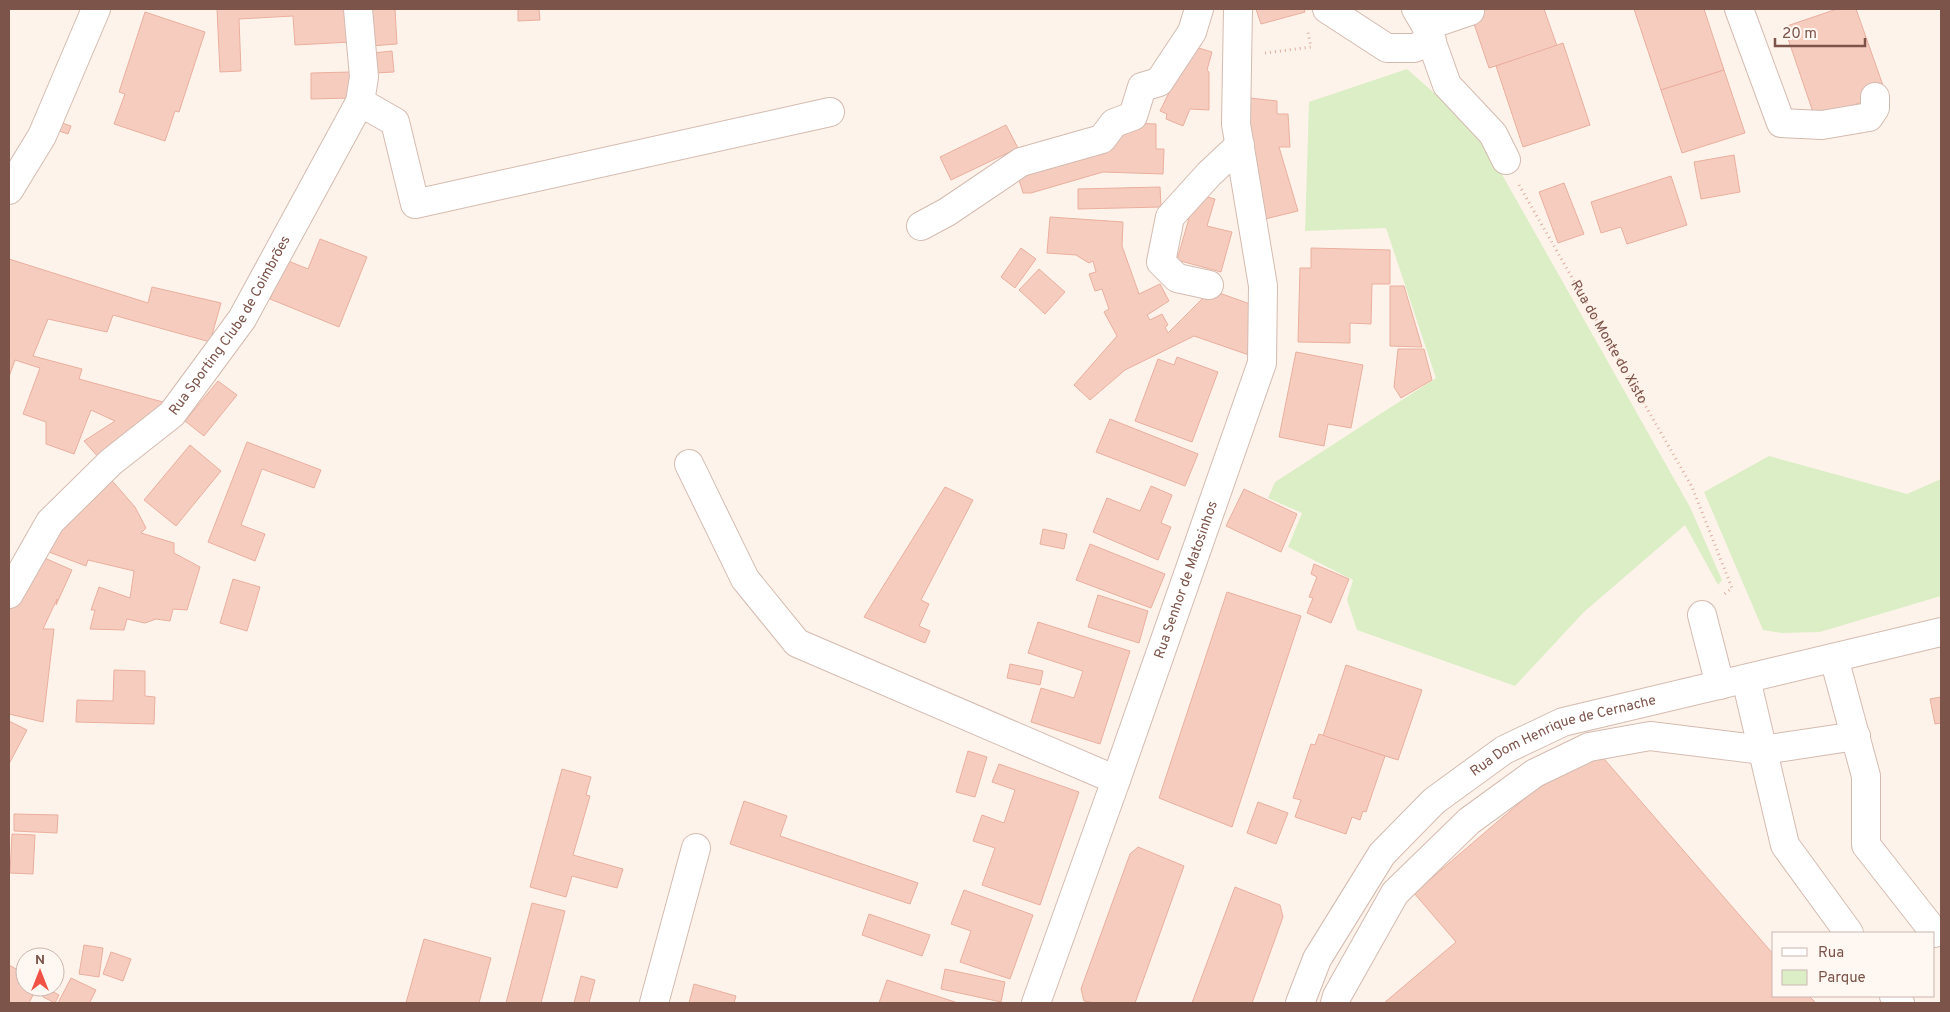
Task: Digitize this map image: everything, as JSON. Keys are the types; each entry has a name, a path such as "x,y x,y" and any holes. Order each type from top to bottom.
{"street":[{"path":"9,190 42,136 96,9"},
{"name":"Rua Sporting Clube de Coimbrões","path":"9,594 50,522 111,462 172,414 242,319 360,102 364,77 358,9"},
{"path":"921,226 947,212 1022,162 1102,139 1114,123 1133,116 1142,87 1158,82 1192,32 1199,9"},
{"name":"Rua Senhor de Matosinhos","path":"1036,1003 1262,364 1263,286 1236,124 1238,9"},
{"path":"1327,9 1387,48 1414,48 1424,25 1470,11"},
{"path":"1739,9 1781,123 1822,126 1869,116 1876,108 1875,97"},
{"path":"1424,25 1447,85 1492,134 1506,160"},
{"path":"360,102 395,122 414,204 830,112"},
{"path":"1209,285 1177,278 1161,262 1170,217 1209,174 1240,145"},
{"path":"689,464 745,579 797,643 1116,780"},
{"path":"1702,615 1720,685"},
{"name":"Rua Dom Henrique de Cernache","path":"1300,1003 1317,958 1382,854 1434,801 1504,750 1563,722 1941,632"},
{"path":"1834,658 1866,776 1866,844 1934,932"},
{"path":"1746,679 1785,844 1848,932"},
{"path":"1335,1003 1337,996 1395,893 1469,821 1535,773 1588,747 1650,736 1763,750 1856,736"},
{"path":"654,1003 696,848"}],"path":[{"path":"1237,54 1270,53 1311,47 1307,27"},
{"name":"Rua do Monte do Xisto","path":"1506,160 1692,488 1732,588 1702,615"}],"green space":[{"path":"1407,69 1484,137 1491,155 1690,507 1722,580 1718,585 1685,525 1584,612 1515,686 1357,630 1347,600 1353,580 1288,547 1302,513 1268,498 1275,482 1436,378 1386,228 1305,231 1309,102"},
{"path":"1769,456 1907,494 1941,479 1941,596 1820,632 1782,633 1763,630 1704,492"}],"building":[{"path":"217,9 350,9 351,42 295,45 293,16 239,19 241,71 220,72"},
{"path":"368,9 395,9 397,44 370,46"},
{"path":"518,9 539,9 540,20 518,21"},
{"path":"1256,9 1304,9 1305,12 1261,24"},
{"path":"1469,9 1544,9 1557,46 1489,68"},
{"path":"1634,9 1704,9 1724,70 1661,90"},
{"path":"1837,9 1856,9 1886,94 1815,118 1784,27"},
{"path":"145,12 205,32 179,112 175,111 165,141 114,124 125,94 119,92"},
{"path":"1563,43 1590,125 1523,147 1496,66"},
{"path":"1192,46 1212,52 1207,70 1209,72 1209,110 1190,109 1183,126 1166,119 1167,114 1160,111"},
{"path":"392,51 394,72 375,73 373,53"},
{"path":"1724,70 1745,133 1682,153 1661,90"},
{"path":"350,72 351,98 311,99 311,73"},
{"path":"1250,98 1277,101 1277,114 1288,114 1290,147 1279,147 1298,211 1265,219 1247,150"},
{"path":"62,123 71,126 68,134 59,131"},
{"path":"1128,123 1156,124 1156,149 1164,149 1163,174 1103,172 1031,193 1023,193 1016,170 1128,133"},
{"path":"1006,125 1018,148 951,180 940,157"},
{"path":"1734,155 1740,192 1701,199 1694,162"},
{"path":"1671,176 1687,225 1627,244 1621,227 1601,233 1591,202"},
{"path":"1564,183 1584,234 1558,243 1539,192"},
{"path":"1160,187 1161,207 1078,209 1078,189"},
{"path":"1196,194 1215,199 1207,226 1232,232 1221,272 1177,260"},
{"path":"1050,217 1123,222 1122,246 1139,294 1160,284 1169,301 1147,315 1150,320 1162,314 1168,325 1165,327 1168,333 1211,290 1250,304 1249,355 1194,336 1125,370 1090,400 1074,385 1117,336 1104,312 1109,309 1102,289 1095,291 1089,274 1096,272 1093,261 1089,263 1076,255 1047,253"},
{"path":"320,239 367,257 339,327 270,299 286,260 308,269"},
{"path":"1021,248 1036,259 1015,288 1001,277"},
{"path":"1311,248 1390,250 1390,284 1372,284 1371,324 1350,323 1350,343 1298,342 1300,268 1311,268"},
{"path":"9,259 148,303 152,287 221,303 210,342 113,315 107,332 48,319 33,356 82,369 79,379 163,402 143,434 100,459 84,441 115,421 91,410 74,454 46,444 46,422 23,414 40,368 15,360 9,377"},
{"path":"1039,269 1065,292 1045,314 1019,290"},
{"path":"1390,286 1404,286 1422,347 1390,346"},
{"path":"1398,349 1424,349 1432,380 1401,398 1394,387"},
{"path":"1296,352 1363,365 1351,428 1328,424 1324,446 1279,437"},
{"path":"1177,357 1218,372 1192,442 1135,421 1158,359 1174,365"},
{"path":"218,381 237,395 204,436 185,421"},
{"path":"1110,419 1198,454 1185,486 1096,452"},
{"path":"247,442 321,470 314,488 262,469 241,525 265,534 255,561 208,542"},
{"path":"190,445 221,471 176,526 144,500"},
{"path":"107,475 135,507 146,528 141,533 174,543 174,553 200,567 187,610 173,609 170,621 156,619 145,623 127,619 124,630 90,629 95,610 91,610 99,587 130,598 134,571 88,560 86,566 41,549"},
{"path":"1151,486 1172,495 1161,523 1171,527 1158,560 1093,532 1107,498 1140,511"},
{"path":"945,487 973,500 921,600 929,604 919,626 930,631 925,643 864,617"},
{"path":"1244,489 1297,514 1281,552 1226,526"},
{"path":"1043,529 1067,534 1064,549 1040,544"},
{"path":"1090,544 1165,574 1151,608 1076,580"},
{"path":"33,553 72,570 43,629 54,629 43,722 9,714 9,610"},
{"path":"1314,564 1349,579 1331,623 1307,613 1313,598 1309,597 1317,577 1311,574"},
{"path":"233,579 260,587 247,631 220,623"},
{"path":"1227,592 1301,616 1232,827 1159,798"},
{"path":"1098,595 1148,611 1139,643 1088,627"},
{"path":"1038,622 1130,651 1100,744 1031,722 1041,688 1074,698 1083,671 1028,653"},
{"path":"1010,664 1043,671 1040,685 1007,678"},
{"path":"1346,665 1422,690 1398,760 1323,736"},
{"path":"114,670 145,671 145,696 155,697 154,724 76,722 77,700 113,701"},
{"path":"1941,697 1941,723 1935,724 1930,699"},
{"path":"9,721 27,730 9,764"},
{"path":"1319,734 1385,756 1366,812 1363,811 1360,820 1352,817 1346,834 1295,817 1301,800 1293,798 1311,744 1315,745"},
{"path":"968,751 987,757 975,797 956,792"},
{"path":"1599,753 1772,953 1772,997 1810,997 1816,1003 1384,1003 1456,942 1414,893 1537,788"},
{"path":"999,764 1079,792 1040,905 982,885 995,848 973,841 982,815 1004,823 1015,790 992,782"},
{"path":"562,769 591,777 586,795 590,796 573,855 623,869 617,888 572,876 566,897 530,887"},
{"path":"744,801 787,816 780,836 918,883 910,904 730,844"},
{"path":"1258,802 1288,813 1276,844 1247,833"},
{"path":"14,814 58,815 57,833 14,831"},
{"path":"12,834 35,835 33,874 10,873"},
{"path":"1138,847 1184,866 1135,1003 1095,1003 1084,1001 1081,989 1130,854"},
{"path":"1235,887 1280,905 1283,917 1252,1003 1192,1003"},
{"path":"964,890 1033,915 1010,979 960,962 971,931 951,924"},
{"path":"532,903 565,911 541,1003 506,1003"},
{"path":"869,914 930,935 922,956 862,935"},
{"path":"424,939 491,958 479,1003 406,1003"},
{"path":"84,945 103,948 99,977 79,974"},
{"path":"111,952 131,959 123,981 103,974"},
{"path":"9,965 15,968 15,997 32,997 29,1003 9,1003"},
{"path":"945,969 1005,982 1001,1002 941,989"},
{"path":"581,976 595,980 589,1003 574,1003"},
{"path":"71,978 96,990 90,1002 92,1003 58,1003 61,997 65,997 65,990"},
{"path":"887,980 958,1003 879,1003"},
{"path":"694,984 736,996 734,1003 689,1003"},
{"path":"43,997 58,997 55,1003"}]}
